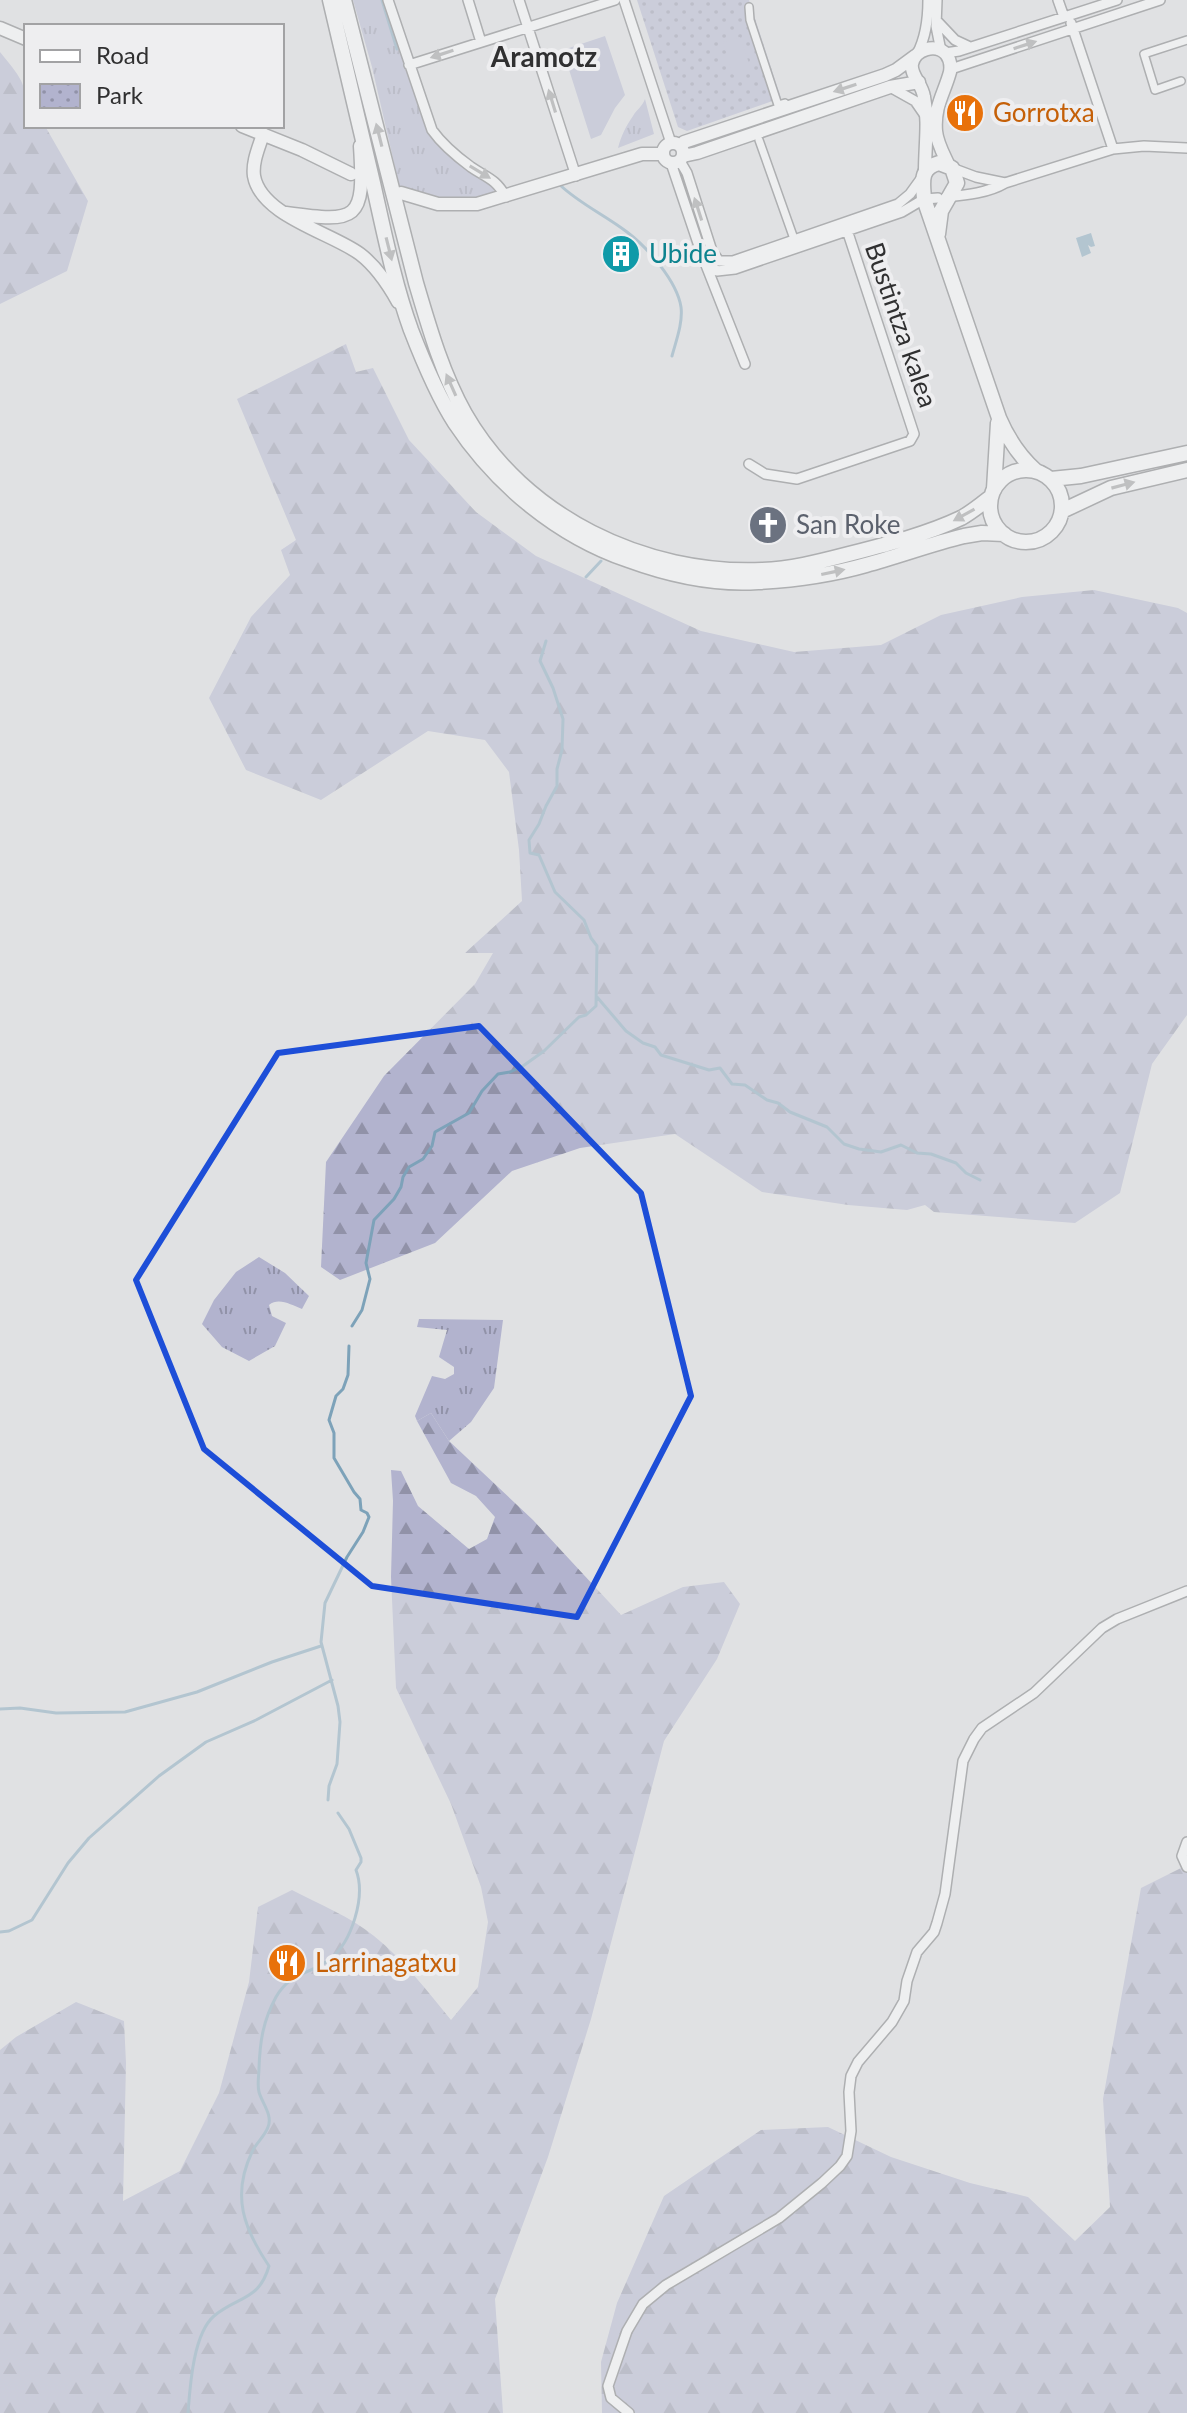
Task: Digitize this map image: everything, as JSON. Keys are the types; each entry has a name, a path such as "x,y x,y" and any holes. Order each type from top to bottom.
{"main road":[{"path":"330,0 411,329 439,393 462,431 510,488 551,521 589,546 621,552 675,575 755,583 803,579 863,566 964,536 1004,534"},
{"path":"344,0 416,283 434,341 461,405 485,444 517,479 556,512 621,552"},
{"path":"934,190 957,183 951,167 933,164 935,229 1008,438 1025,461 1051,479 1062,499 1058,523 1040,539 1027,542 1015,540 995,524 991,511 999,418"},
{"path":"934,190 938,219 935,229"},
{"path":"1051,479 1081,476 1187,453"},
{"path":"1062,511 1111,488 1187,470"},
{"path":"652,563 762,570 813,563 963,517 1012,473 1036,471"}],"street":[{"path":"388,0 432,130 441,142 472,168 497,182 506,197"},
{"path":"468,0 481,42"},
{"path":"519,0 576,176"},
{"path":"409,65 615,0"},
{"path":"624,0 675,154 705,261 745,364"},
{"path":"928,0 924,38 913,62 913,73 920,83 928,121 934,190"},
{"path":"937,0 937,21 949,74 939,99 936,131 951,167 976,177 1005,183"},
{"path":"1058,0 1072,29 1113,149"},
{"path":"675,154 684,142 885,75 927,49 943,52 970,47 1117,0"},
{"path":"401,193 438,204 477,204 642,154 697,153 890,87 920,83 938,86 949,74 1160,0"},
{"path":"749,7 750,20 778,105 785,103"},
{"path":"937,21 955,40 970,47"},
{"path":"0,28 24,38"},
{"path":"1181,81 1155,90 1144,54 1187,40"},
{"path":"890,87 915,101 928,121"},
{"path":"286,213 330,219 342,217 360,200 363,184 358,119"},
{"path":"247,128 351,174"},
{"path":"263,134 254,165 254,177 265,196 293,220 347,245 374,265 390,287 411,329"},
{"path":"759,140 793,236"},
{"path":"675,154 687,173 716,258 724,262 934,190 974,194 1113,149 1144,146 1187,148"},
{"path":"705,261 717,271 725,272 902,212 934,190"},
{"path":"902,212 920,213 935,229"},
{"name":"Bustintza kalea","path":"749,464 765,474 797,479 910,441 914,434 847,230"},
{"path":"629,2413 611,2398 608,2386 627,2331 643,2304 666,2285 779,2218 822,2183 847,2156 851,2131 851,2076 858,2062 892,2022 904,2001 917,1952 934,1932 945,1894 963,1761 974,1739 982,1728 1034,1693 1102,1628 1187,1591"},
{"path":"1187,1842 1182,1856 1187,1867"}],"highlighted area":[{"path":"479,1026 641,1193 691,1396 577,1617 372,1586 204,1449 136,1280 278,1053"}],"green space":[{"path":"353,0 388,0 432,130 495,187 491,200 477,204 401,193"},
{"path":"637,0 749,0 781,98 687,131 678,127"},
{"path":"605,36 625,95 601,135 591,139 565,57 569,56 566,49"},
{"path":"740,37 751,69 733,75 723,42"},
{"path":"0,52 23,86 24,128 46,128 88,201 67,271 0,304"},
{"path":"645,99 654,134 618,148 626,127"},
{"path":"346,344 356,372 373,368 409,440 476,512 536,556 701,631 794,652 881,645 941,615 1022,597 1094,590 1178,608 1187,613 1187,1015 1152,1064 1120,1193 1075,1223 934,1212 925,1205 907,1210 848,1205 762,1192 675,1134 580,1148 512,1171 435,1243 340,1280 321,1267 326,1162 384,1076 475,984 493,953 465,953 522,901 509,772 485,740 428,731 321,800 246,770 209,698 251,617 290,575 281,550 296,540 237,399"},
{"path":"259,1257 285,1273 309,1296 302,1309 281,1302 269,1305 272,1316 286,1323 275,1346 249,1361 222,1347 202,1324 214,1300 236,1272"},
{"path":"419,1319 503,1320 494,1388 471,1422 449,1441 431,1413 417,1421 415,1416 432,1376 445,1379 454,1374 454,1367 439,1357 447,1330 417,1327"},
{"path":"431,1413 449,1441 533,1520 621,1615 683,1587 724,1582 740,1604 717,1659 664,1741 591,2019 548,2157 495,2299 503,2413 0,2413 0,2050 16,2037 76,2002 124,2021 123,2201 180,2171 219,2093 249,1982 258,1907 292,1890 355,1923 395,1955 451,2020 478,1987 488,1922 481,1887 451,1804 396,1688 391,1577 391,1470 401,1471 418,1506 469,1549 487,1539 495,1517 476,1496 451,1483 417,1421"},
{"path":"1187,1865 1187,2413 602,2413 601,2362 617,2303 664,2196 761,2130 828,2127 891,2157 970,2183 1028,2197 1075,2241 1110,2207 1103,2099 1141,1888"}],"shaded area":[{"path":"1091,233 1095,246 1088,245 1091,253 1082,257 1076,238"}],"waterway":[{"path":"382,0 397,49"},
{"path":"560,185 635,238 652,255 674,286 681,313 672,356"},
{"path":"586,577 601,561"},
{"path":"352,1326 362,1310 370,1279 366,1263 374,1220 394,1199 409,1167 423,1159 432,1146 435,1132 469,1113 482,1091 498,1074 523,1066 596,1006 597,946 584,920 555,892 539,855 530,853 529,840 557,786 562,750 563,719 540,661 546,641"},
{"path":"597,997 626,1031 655,1047 661,1055 709,1070 720,1068 732,1084 745,1085 790,1112 827,1127 844,1144 881,1152 901,1145 917,1153 931,1154 956,1163 980,1180"},
{"path":"328,1800 329,1786 337,1764 340,1722 321,1642 325,1603 369,1517 361,1510 360,1499 334,1458 334,1433 329,1420 336,1396 343,1389 348,1375 349,1346"},
{"path":"0,1709 20,1708 56,1713 125,1712 197,1692 321,1646"},
{"path":"0,1932 32,1920 68,1863 89,1838 159,1776 206,1742 332,1680"},
{"path":"188,2413 194,2362 207,2324 214,2316 254,2292 269,2266 247,2225 242,2198 246,2168 269,2123 258,2089 261,2040 268,2014 282,1989 294,1978 330,1959 351,1930 358,1905 356,1870 361,1858 349,1829 338,1813"}],"place":[{"name":"Gorrotxa","path":"965,113"},
{"name":"Ubide","path":"621,254"},
{"name":"San Roke","path":"768,525"},
{"name":"Larrinagatxu","path":"287,1963"}],"district":[{"name":"Aramotz","path":"544,57"}]}
